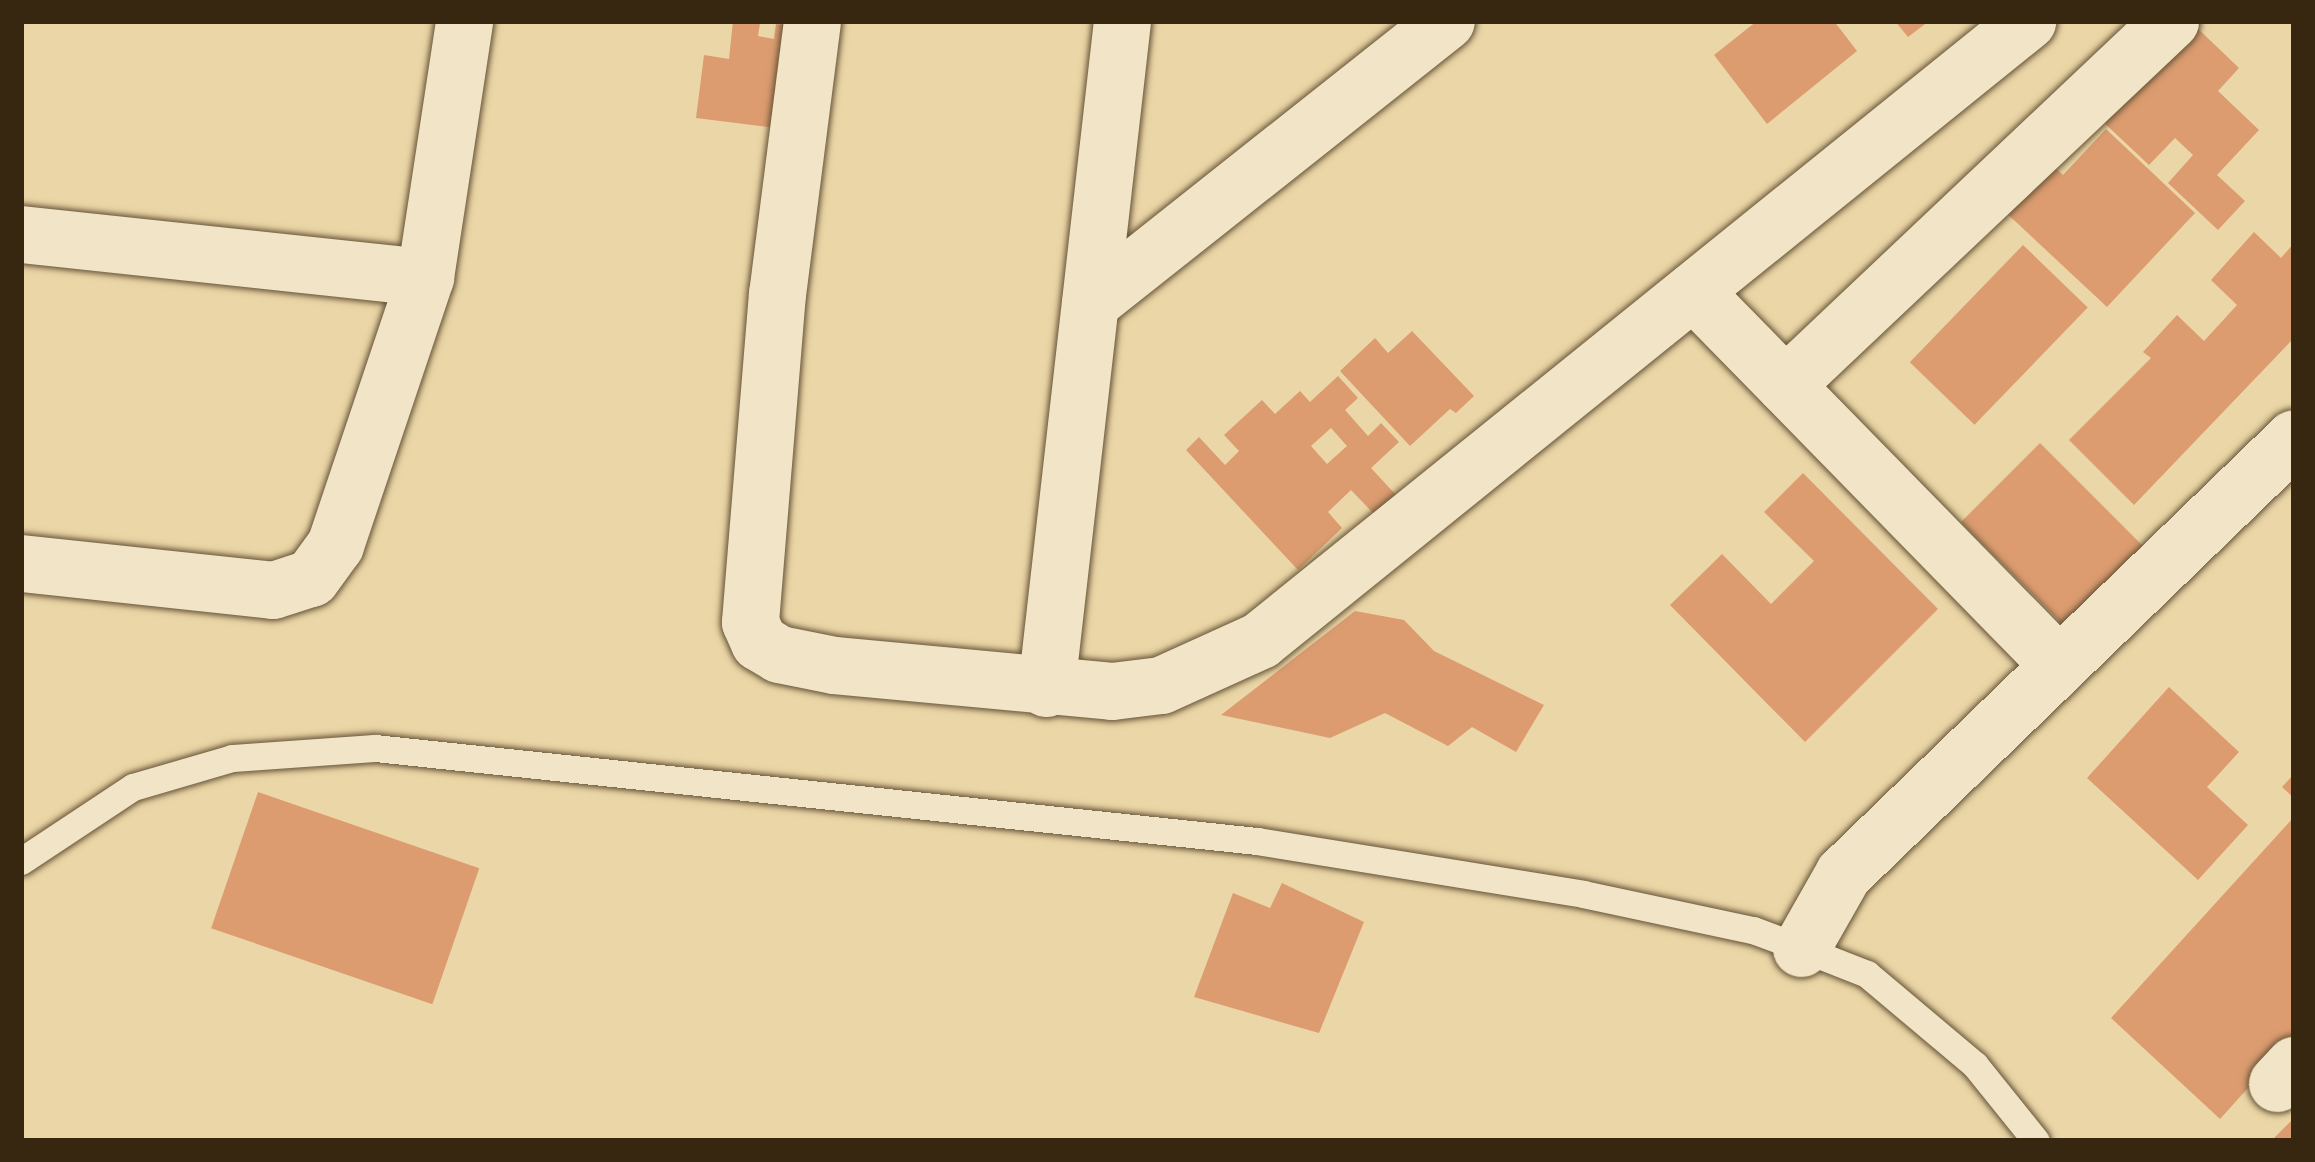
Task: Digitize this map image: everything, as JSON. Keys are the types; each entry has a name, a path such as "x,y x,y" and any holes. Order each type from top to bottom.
{"street":[{"path":"21,563 273,590 310,578 335,545 425,277 464,21"},
{"path":"812,21 777,293 750,622 759,642 779,654 834,665 1112,691 1161,685 1260,640 2027,21"},
{"path":"1046,688 1122,21"},
{"path":"1090,302 1446,21"},
{"path":"1785,385 2170,21"},
{"path":"21,234 425,277"},
{"path":"1693,291 2059,665"},
{"path":"1801,948 1843,874 2294,438"}],"lane":[{"path":"21,861 133,787 232,758 375,748 1257,841 1583,894 1753,930 1801,948 1867,974 1975,1065 2036,1141"}],"building":[{"path":"733,21 760,23 758,36 774,39 776,24 797,27 785,129 696,118 704,55 729,59"},
{"path":"1757,21 1834,21 1857,51 1767,124 1714,55"},
{"path":"1895,21 1929,21 1908,37"},
{"path":"2192,23 2239,68 2218,91 2259,130 2217,175 2245,201 2218,230 2168,183 2193,155 2175,138 2149,165 2101,120"},
{"path":"2106,129 2195,213 2107,307 2002,209 2047,160 2063,175"},
{"path":"2254,232 2281,258 2294,243 2294,338 2134,505 2069,440 2151,358 2143,352 2177,315 2204,341 2237,305 2211,280"},
{"path":"2023,245 2088,308 1975,425 1910,362"},
{"path":"1412,331 1474,396 1456,413 1450,409 1410,446 1340,371 1375,338 1388,353"},
{"path":"1338,376 1358,398 1345,410 1368,436 1381,423 1399,442 1371,468 1396,495 1375,515 1351,490 1328,512 1342,528 1298,570 1186,450 1199,437 1225,465 1239,451 1224,435 1262,400 1275,414 1300,391 1310,402","holes":["1331,428 1347,446 1327,464 1311,446"]},
{"path":"2040,443 2148,551 2069,630 1961,522"},
{"path":"1803,473 1938,609 1805,742 1670,605 1722,554 1771,604 1814,561 1764,512"},
{"path":"1355,611 1404,620 1434,651 1544,705 1516,752 1472,727 1448,746 1385,713 1330,738 1221,715"},
{"path":"2169,687 2239,752 2207,787 2248,825 2198,880 2087,778"},
{"path":"2294,774 2294,798 2282,787"},
{"path":"258,792 479,868 432,1004 211,928"},
{"path":"2294,817 2294,1037 2220,1119 2111,1018"},
{"path":"1282,883 1364,922 1319,1033 1194,997 1233,893 1270,908"},
{"path":"2294,1118 2294,1141 2271,1141"}]}
